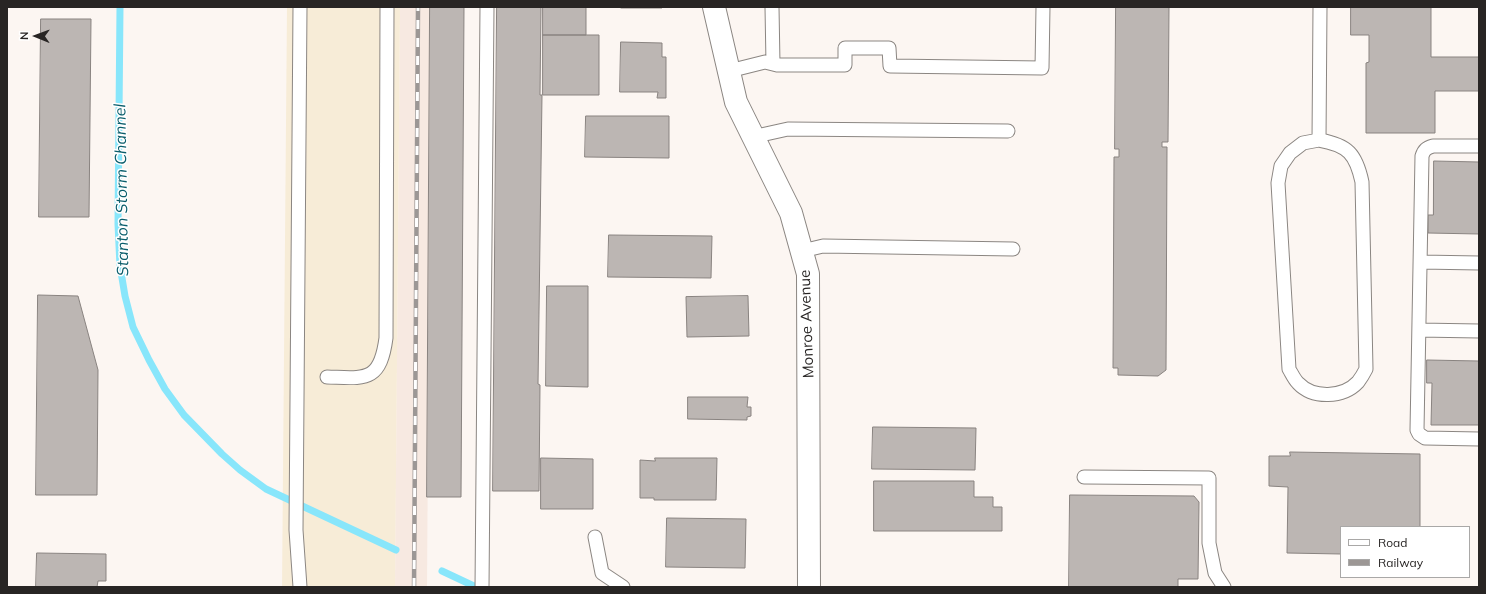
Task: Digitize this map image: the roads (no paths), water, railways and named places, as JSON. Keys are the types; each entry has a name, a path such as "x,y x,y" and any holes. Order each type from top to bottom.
{"street":[{"name":"Monroe Avenue","path":"714,7 736,102 752,137 791,213 808,274 809,587"}],"lane":[{"path":"300,7 296,530 300,587"},
{"path":"327,377 363,378 375,371 384,355 386,330 387,7"},
{"path":"482,587 486,7"},
{"path":"772,7 773,64"},
{"path":"729,71 765,62 773,64 845,65 845,48 890,48 890,66 1042,68 1043,7"},
{"path":"1319,140 1320,7"},
{"path":"752,137 788,129 1008,131"},
{"path":"1319,140 1336,143 1350,152 1359,165 1362,182 1366,369 1358,382 1353,386 1344,392 1328,395 1312,392 1298,383 1289,370 1278,183 1281,166 1290,153 1303,143 1319,140"},
{"path":"1479,146 1433,146 1423,151 1417,430 1419,434 1425,438 1479,439"},
{"path":"802,252 823,246 1013,249"},
{"path":"1421,262 1479,263"},
{"path":"1419,330 1479,331"},
{"path":"1084,478 1209,478 1210,543 1215,573 1224,587"},
{"path":"595,537 602,573 623,587"}],"waterway":[{"name":"Stanton Storm Channel","path":"120,7 118,224 120,266 125,296 133,327 149,360 165,389 184,415 240,470 266,489 396,550"},
{"name":"Stanton Storm Channel","path":"442,571 476,587"}],"railway":[{"path":"414,587 418,7"}]}
